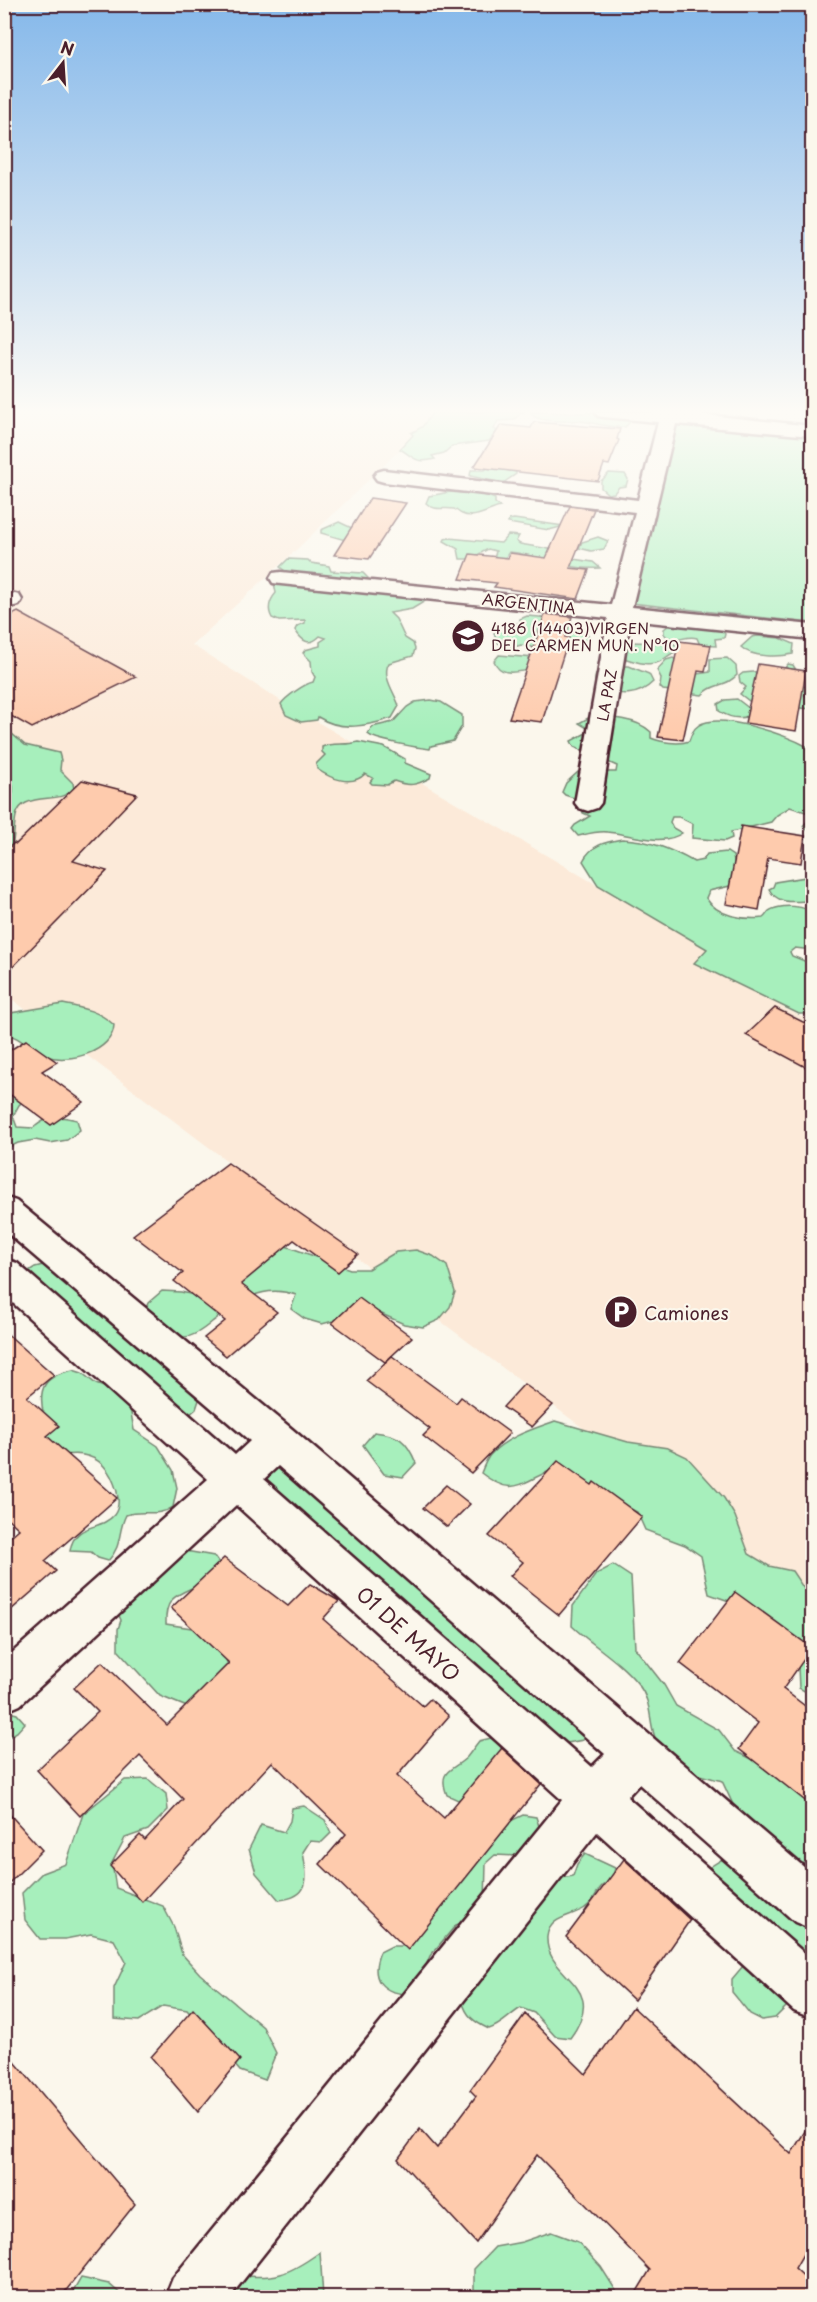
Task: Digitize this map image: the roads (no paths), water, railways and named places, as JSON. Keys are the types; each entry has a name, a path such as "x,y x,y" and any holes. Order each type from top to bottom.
{"street":[{"name":"LA PAZ","path":"588,803 620,612 642,519"},
{"name":"ARGENTINA","path":"281,578 813,632"},
{"path":"7,1216 278,1441 813,1905"},
{"name":"01 DE MAYO","path":"4,1273 813,1993"},
{"path":"4,1690 278,1441"},
{"path":"193,2298 594,1798 637,1753"}],"place":[{"name":"4186 (14403)VIRGEN DEL CARMEN MUN. Nº10","path":"468,636"},
{"name":"Camiones","path":"621,1312"}]}
